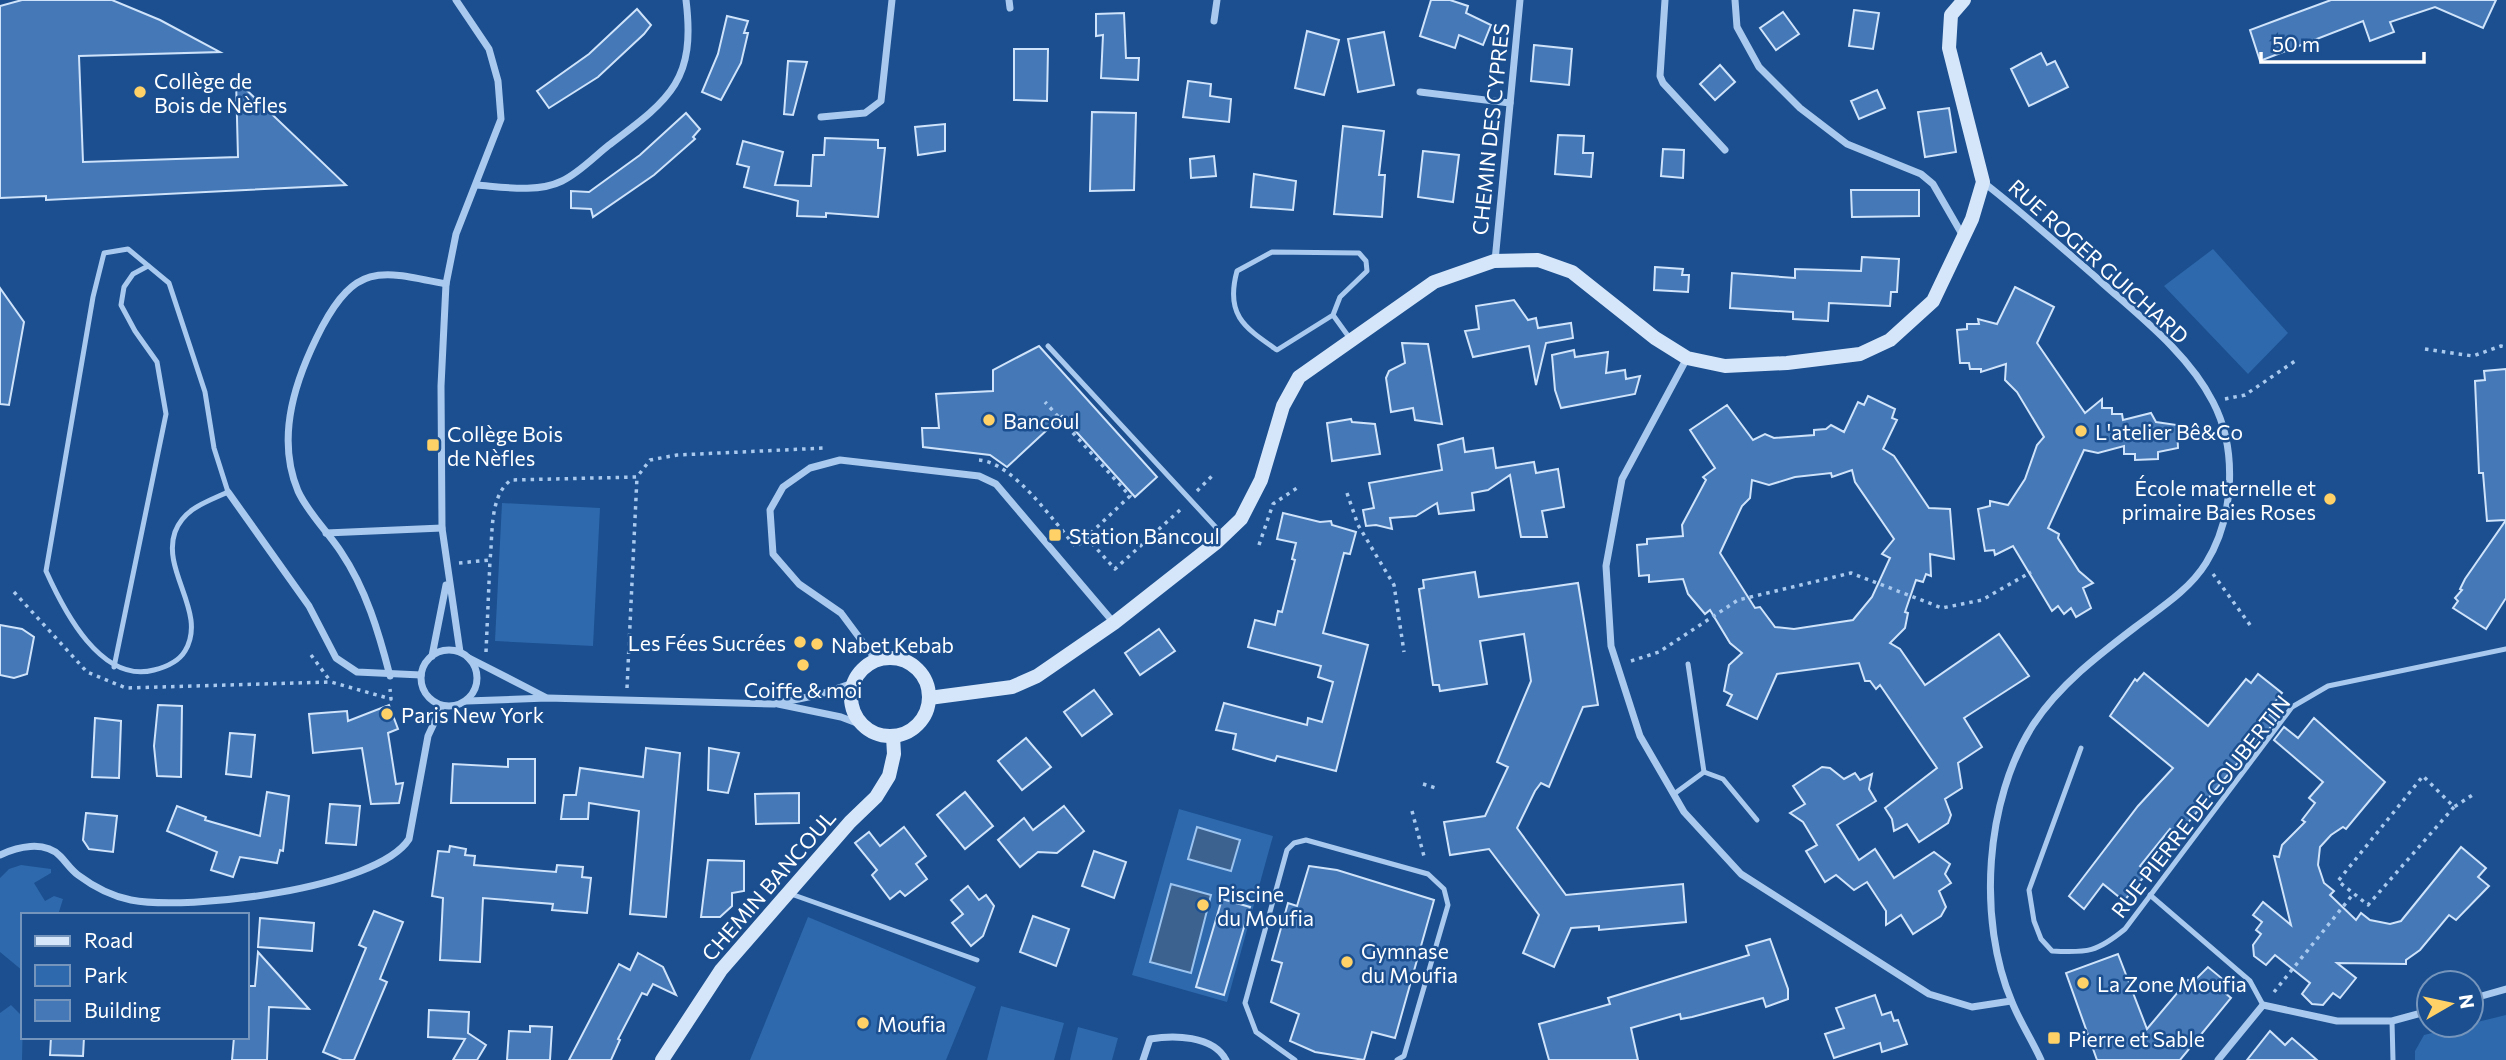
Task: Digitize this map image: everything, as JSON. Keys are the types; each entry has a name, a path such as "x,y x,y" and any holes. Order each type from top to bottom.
{"main road":[{"path":"929,698 1012,687 1056,665 1224,537 1241,519 1261,480 1283,406 1299,377 1434,282 1494,261 1538,260 1572,272 1655,338 1687,358 1725,366 1787,363 1860,354 1890,340 1933,302 1963,236 1983,181 1949,48 1951,15 1964,0"},
{"path":"897,658 916,668 928,687 927,709 914,728 893,736 871,732 862,725 851,705 853,682 866,665 876,660 897,658"},
{"name":"CHEMIN BANCOUL","path":"662,1060 721,970 850,822 876,797 889,776 894,754 893,736"}],"street":[{"path":"456,0 489,49 498,81 500,120 456,234 446,284 441,386 442,528 460,652"},
{"path":"477,185 543,186 563,181 656,109 673,89 687,61 690,34 686,0"},
{"path":"821,117 865,113 881,101 892,0"},
{"path":"1214,21 1217,0"},
{"name":"CHEMIN DES CYPRES","path":"1494,261 1520,0"},
{"path":"1665,0 1660,76 1663,83 1725,149"},
{"path":"1735,0 1737,27 1759,67 1800,108 1847,144 1921,174 1933,184 1963,236"},
{"path":"1420,92 1510,103"},
{"name":"RUE ROGER GUICHARD","path":"1983,181 2020,211 2182,358 2213,402 2225,435 2230,478 2225,519 2206,564 2173,600 2078,671 2033,725 2004,786 1992,843 1992,916 1999,959 2011,1001 2041,1060"},
{"path":"390,676 379,636 363,595 341,551 298,491 287,449 291,413 300,368 335,303 373,274 394,274 446,284"},
{"path":"1687,358 1622,479 1606,566 1611,646 1640,736 1684,812 1741,874 1929,994 1972,1007 2011,1001"},
{"path":"876,660 841,613 799,583 773,554 770,510 783,487 810,468 840,460 979,476 996,484 1114,623"},
{"path":"228,492 309,606 336,659 357,672 390,676 421,675"},
{"path":"326,533 442,528"},
{"path":"448,579 432,656 421,675 423,688 430,700 442,706 454,707 467,701 547,698 774,704 841,717 862,725"},
{"path":"432,656 450,650 460,652 547,698"},
{"path":"467,701 477,682 476,668 468,658"},
{"path":"774,704 818,695 853,682"},
{"path":"0,855 16,847 57,853 76,874 112,895 156,904 258,897 359,871 385,861 403,848 409,839 428,736 442,706"},
{"path":"2485,995 2506,989"},
{"path":"2218,1060 2263,1005 2337,1021 2392,1021 2415,1015"},
{"path":"1143,1060 1150,1039 1170,1036 1195,1039 1223,1055 1226,1060"}],"lane":[{"path":"128,249 169,283 205,392 214,448 228,492 190,509 174,534 172,553 191,618 190,638 185,653 168,666 148,671 127,671 114,667 78,629 46,571 93,297 104,253 128,249"},
{"path":"1272,252 1359,253 1366,261 1367,271 1339,297 1332,315 1277,350 1244,327 1235,310 1232,288 1237,271 1272,252"},
{"path":"114,667 166,414 157,362 121,305 124,287 133,274 148,266"},
{"path":"1332,315 1351,340"},
{"path":"1048,345 1224,537"},
{"name":"RUE PIERRE DE COUBERTIN","path":"2081,748 2029,890 2034,921 2041,939 2052,951 2086,953 2104,947 2125,929 2292,707 2306,696 2328,685 2506,649"},
{"path":"1688,664 1704,772"},
{"path":"1674,794 1704,772"},
{"path":"1704,772 1723,779 1757,820"},
{"path":"1295,1060 1256,1032 1245,1003 1287,850 1294,843 1306,840 1428,874 1444,889 1448,905 1404,1056 1397,1060"},
{"path":"788,893 977,960"},
{"path":"2150,895 2250,981 2263,1005"},
{"path":"2392,1021 2393,1060"}],"path":[{"path":"2425,349 2473,356 2501,346 2506,347"},
{"path":"2213,402 2245,395 2298,359"},
{"path":"1086,537 1115,569 1215,473"},
{"path":"627,699 638,477"},
{"path":"1259,545 1273,503 1297,488"},
{"path":"1347,493 1357,525 1394,585 1404,652"},
{"path":"485,666 490,560"},
{"path":"2206,564 2253,629"},
{"path":"1611,646 1632,663 1659,652 1738,600 1851,573 1942,608 1982,600 2031,572"},
{"path":"13,592 87,672 126,688 331,682 391,699 390,676"},
{"path":"311,655 331,682"},
{"path":"2454,807 2423,776 2339,881 2368,905 2454,807 2474,793"},
{"path":"1423,785 1439,789"},
{"path":"1412,811 1428,874"},
{"path":"2263,1005 2354,893"}],"green space":[{"path":"2213,249 2288,333 2248,374 2164,286"},
{"path":"502,503 600,508 593,646 495,641"},
{"name":"Piscine du Moufia","path":"1179,809 1273,836 1227,1002 1132,975"},
{"path":"21,865 51,869 51,873 34,883 45,901 54,896 63,899 59,913 21,913 21,969 0,952 0,878 9,869"},
{"name":"Moufia","path":"808,917 976,987 946,1060 750,1060"},
{"path":"11,1005 21,1015 22,1060 0,1060 0,1013"},
{"path":"1001,1006 1064,1023 1054,1060 987,1060"},
{"path":"2506,1015 2506,1060 2415,1060 2415,1051 2422,1039 2485,1039 2485,1020"},
{"path":"1078,1027 1118,1038 1112,1060 1070,1060"}],"shaded area":[{"path":"1197,827 1240,840 1231,871 1188,859"},
{"path":"1171,884 1211,895 1191,973 1150,962"}],"building":[{"path":"22,0 112,0 160,20 220,52 79,56 83,162 238,157 236,80 346,185 46,200 46,196 0,198 0,6"},
{"path":"1431,0 1450,0 1468,6 1466,13 1491,25 1483,45 1459,35 1455,48 1420,36"},
{"path":"2331,0 2496,0 2483,28 2435,7 2390,22 2394,32 2370,41 2363,21 2260,61 2250,30"},
{"path":"637,9 651,25 644,34 598,77 549,108 537,91 589,54"},
{"path":"1854,10 1879,13 1873,49 1849,46"},
{"path":"1783,12 1799,34 1776,50 1760,28"},
{"path":"1124,13 1126,58 1139,58 1138,80 1101,78 1103,35 1096,36 1096,14"},
{"path":"727,16 748,21 744,33 748,33 741,63 721,100 702,92 718,54"},
{"path":"1307,31 1339,40 1324,95 1295,88"},
{"path":"1384,32 1394,85 1358,92 1348,39"},
{"path":"1534,45 1572,49 1569,85 1531,81"},
{"path":"1014,49 1048,49 1047,101 1014,100"},
{"path":"2041,53 2047,65 2055,61 2068,87 2029,106 2011,69"},
{"path":"788,61 807,62 793,115 784,114"},
{"path":"1720,65 1735,82 1715,100 1700,84"},
{"path":"1188,81 1211,84 1210,96 1231,99 1229,122 1183,117"},
{"path":"1877,90 1885,108 1859,119 1851,101"},
{"path":"1949,108 1956,152 1925,157 1918,112"},
{"path":"1092,112 1136,113 1134,190 1090,191"},
{"path":"686,113 700,129 693,137 695,139 654,175 593,217 591,209 571,208 571,191 589,192 640,155"},
{"path":"945,124 945,151 918,155 915,127"},
{"path":"1343,126 1384,131 1379,175 1385,175 1382,217 1334,214"},
{"path":"1558,135 1584,136 1583,153 1593,153 1591,177 1555,174"},
{"path":"825,138 878,140 878,148 885,148 878,217 826,213 826,217 797,216 798,201 744,187 749,167 737,164 743,141 783,152 775,185 811,186 813,155 824,155"},
{"path":"1663,149 1684,150 1683,178 1661,176"},
{"path":"1423,151 1459,155 1453,202 1418,197"},
{"path":"1214,156 1216,176 1191,178 1190,159"},
{"path":"1254,174 1296,181 1293,210 1251,207"},
{"path":"1851,190 1919,190 1919,216 1852,217"},
{"path":"1862,257 1899,259 1897,292 1891,292 1890,306 1829,303 1828,321 1793,319 1793,312 1730,308 1732,273 1795,278 1795,269 1861,271"},
{"path":"1655,267 1683,269 1682,275 1689,275 1688,292 1654,290"},
{"path":"2015,287 2054,307 2037,343 2085,413 2102,399 2102,408 2112,408 2112,414 2122,414 2123,420 2151,413 2156,422 2177,425 2178,448 2158,452 2158,459 2135,460 2135,454 2124,454 2124,446 2098,453 2084,450 2048,528 2059,534 2058,538 2079,571 2093,583 2083,588 2091,608 2076,617 2071,608 2064,614 2058,606 2052,611 2013,546 1995,555 1994,550 1985,551 1978,509 1990,506 1990,501 2008,505 2025,479 2037,445 2044,437 2017,392 2005,380 2006,364 1981,372 1981,369 1970,369 1969,363 1960,363 1957,330 1967,329 1967,324 1979,324 1978,319 1997,324"},
{"path":"0,288 24,322 9,405 0,404"},
{"path":"1514,300 1528,320 1536,318 1538,328 1571,323 1573,338 1546,343 1536,385 1529,346 1473,357 1465,331 1479,329 1476,306"},
{"path":"1402,343 1428,344 1442,424 1415,420 1413,408 1391,412 1386,378 1389,371 1405,363"},
{"name":"Bancoul","path":"1039,346 1157,477 1135,497 1062,416 1007,467 990,455 923,447 922,428 939,428 936,394 993,391 993,370"},
{"path":"1574,350 1575,357 1608,352 1606,373 1625,370 1626,379 1640,376 1635,394 1561,408 1555,390 1552,355"},
{"path":"2506,369 2506,520 2487,521 2483,473 2479,473 2475,381 2485,380 2484,371"},
{"path":"1868,396 1895,409 1892,418 1897,420 1883,449 1894,456 1929,508 1950,509 1954,559 1930,554 1931,576 1926,574 1923,582 1916,580 1905,612 1908,613 1905,628 1890,643 1900,649 1925,685 1999,634 2029,676 1964,718 1982,747 1958,763 1962,788 1945,799 1951,815 1948,823 1919,842 1907,824 1894,831 1892,819 1885,808 1937,768 1880,685 1876,689 1870,681 1865,681 1859,663 1777,674 1757,719 1727,705 1732,695 1724,691 1729,665 1742,653 1730,643 1710,610 1705,614 1688,594 1683,579 1649,582 1649,575 1639,576 1637,545 1647,544 1647,539 1683,536 1682,525 1706,480 1703,477 1715,468 1690,430 1727,405 1753,440 1765,434 1774,438 1814,435 1814,430 1826,429 1831,425 1844,432 1858,402 1864,405","holes":["1852,470 1855,482 1894,539 1882,554 1890,558 1872,597 1853,620 1794,629 1775,627 1760,607 1755,608 1720,553 1742,506 1750,498 1752,480 1769,485 1795,477 1831,473 1832,477"]},
{"path":"1351,419 1352,422 1375,424 1380,454 1332,461 1327,423"},
{"path":"1463,438 1465,452 1493,448 1496,468 1534,462 1536,473 1558,469 1564,507 1542,511 1547,537 1521,537 1510,475 1488,490 1472,493 1474,510 1439,514 1437,503 1416,516 1390,518 1392,529 1376,525 1366,526 1363,510 1374,508 1369,483 1442,470 1438,445"},
{"path":"1283,513 1320,522 1331,521 1332,525 1356,532 1350,554 1344,553 1323,633 1368,645 1336,771 1277,756 1275,761 1233,749 1236,734 1216,730 1224,703 1307,725 1308,718 1322,722 1333,682 1318,677 1321,666 1248,647 1255,620 1275,625 1278,611 1282,612 1295,560 1292,559 1296,543 1277,539"},
{"path":"2506,520 2506,598 2486,629 2453,608 2465,579"},
{"path":"1475,572 1479,597 1578,583 1598,705 1583,707 1549,787 1541,783 1517,828 1566,895 1683,884 1686,922 1599,930 1599,926 1571,928 1554,967 1523,953 1539,915 1489,849 1450,855 1444,822 1485,816 1508,767 1497,762 1531,681 1524,634 1480,641 1487,684 1440,691 1439,685 1433,685 1419,589 1424,588 1423,580"},
{"path":"0,625 22,629 34,637 27,674 14,678 0,675"},
{"path":"1159,629 1175,651 1140,675 1125,653"},
{"path":"2144,673 2208,726 2246,679 2251,683 2258,674 2282,693 2267,712 2276,720 2178,835 2170,829 2140,866 2148,872 2124,901 2103,884 2084,909 2069,896 2138,806 2173,768 2110,716 2135,679 2137,681"},
{"path":"1094,690 1112,714 1082,736 1064,712"},
{"path":"158,705 182,706 181,777 157,776 154,746"},
{"path":"389,705 398,729 388,733 396,784 403,783 399,803 371,804 362,748 313,753 309,714 347,711 348,721"},
{"path":"95,718 121,721 119,778 92,777"},
{"path":"2314,718 2385,782 2346,829 2343,827 2331,835 2320,847 2318,865 2324,883 2334,891 2330,895 2356,920 2361,913 2370,920 2390,924 2401,921 2461,847 2486,868 2478,877 2489,886 2456,920 2449,915 2420,950 2406,960 2406,964 2337,963 2356,978 2340,998 2333,993 2323,1005 2312,1004 2302,994 2310,983 2275,955 2266,965 2254,956 2253,945 2261,934 2256,930 2262,922 2253,915 2263,902 2291,925 2274,856 2279,857 2282,845 2305,822 2302,820 2315,803 2309,798 2323,782 2274,740 2284,727 2298,738"},
{"path":"230,733 255,735 251,777 226,774"},
{"path":"1026,738 1051,767 1022,790 998,761"},
{"path":"646,748 680,753 666,917 630,914 639,811 589,803 588,819 561,819 564,795 576,795 580,768 643,777"},
{"path":"709,748 739,753 728,793 708,790"},
{"path":"508,759 535,759 535,803 451,803 453,764 508,767"},
{"path":"1822,767 1830,768 1844,779 1855,773 1860,780 1872,774 1869,789 1876,801 1837,825 1859,860 1875,849 1894,878 1934,852 1950,864 1945,874 1951,883 1939,891 1946,907 1941,916 1913,934 1901,915 1886,925 1886,911 1867,882 1854,890 1836,875 1825,882 1806,851 1817,845 1803,822 1790,813 1805,804 1793,786"},
{"path":"267,792 289,796 283,851 280,850 277,863 240,857 233,877 211,870 217,852 167,831 177,806 206,817 205,820 260,836"},
{"path":"965,792 993,826 965,849 937,815"},
{"path":"799,793 799,823 756,824 755,794"},
{"path":"330,804 360,806 356,845 326,843"},
{"path":"1064,806 1084,831 1057,853 1038,852 1020,867 998,840 1024,818 1033,830"},
{"path":"86,813 117,816 113,852 89,849 83,840"},
{"path":"904,827 926,856 916,864 927,879 905,896 900,891 890,899 872,875 877,870 855,843 869,832 880,846"},
{"path":"450,846 466,849 465,855 475,856 474,865 556,872 557,865 583,867 582,877 591,878 587,913 552,910 553,904 483,898 480,962 440,960 443,898 432,896 438,851 449,852"},
{"path":"1094,851 1126,862 1114,898 1082,886"},
{"path":"708,860 744,861 744,891 732,893 732,906 720,917 701,917"},
{"name":"Gymnase du Moufia","path":"1309,866 1337,870 1434,900 1395,1038 1372,1032 1364,1060 1315,1052 1290,1041 1299,1014 1271,1002 1282,963 1272,960 1288,903 1297,906"},
{"path":"968,886 979,900 986,895 994,906 983,936 971,946 952,923 963,914 951,900"},
{"path":"1222,899 1250,907 1224,995 1196,987"},
{"path":"374,911 403,922 380,979 387,982 354,1060 342,1060 323,1052 366,948 359,945"},
{"path":"1033,916 1069,929 1056,966 1020,952"},
{"path":"260,918 314,923 312,951 258,947"},
{"path":"1770,939 1788,989 1788,999 1766,1007 1763,998 1692,1017 1681,1019 1680,1014 1631,1028 1638,1060 1549,1060 1539,1024 1610,1004 1608,998 1749,955 1746,946"},
{"path":"258,952 309,1009 269,1007 267,1060 232,1060 234,1039 248,1039 248,986 255,986"},
{"path":"638,953 663,967 676,995 653,984 647,995 642,993 618,1039 620,1040 611,1060 569,1060 619,964 630,970"},
{"path":"2118,954 2147,1029 2188,980 2192,983 2208,967 2225,981 2219,988 2231,998 2180,1060 2097,1060 2066,973"},
{"path":"1875,995 1882,1015 1891,1012 1894,1021 1898,1020 1907,1044 1882,1052 1880,1043 1834,1058 1825,1034 1844,1028 1836,1008"},
{"path":"429,1010 469,1012 468,1033 486,1045 477,1060 453,1060 465,1039 428,1037"},
{"path":"530,1026 552,1027 550,1060 507,1060 509,1031 530,1032"},
{"path":"2270,1031 2285,1045 2292,1038 2317,1060 2247,1060"},
{"path":"51,1039 84,1039 83,1056 50,1055"}],"place":[{"name":"Collège de Bois de Nèfles","path":"140,92"},
{"name":"Bancoul","path":"989,420"},
{"name":"L'atelier Bê&Co","path":"2081,431"},
{"name":"Collège Bois de Nèfles","path":"433,445"},
{"name":"École maternelle et primaire Baies Roses","path":"2330,499"},
{"name":"Station Bancoul","path":"1055,535"},
{"name":"Les Fées Sucrées","path":"800,642"},
{"name":"Nabet Kebab","path":"817,644"},
{"name":"Coiffe & moi","path":"803,665"},
{"name":"Paris New York","path":"387,714"},
{"name":"Piscine du Moufia","path":"1203,905"},
{"name":"Gymnase du Moufia","path":"1347,962"},
{"name":"La Zone Moufia","path":"2083,983"},
{"name":"Moufia","path":"863,1023"},
{"name":"Pierre et Sable","path":"2054,1038"}]}
